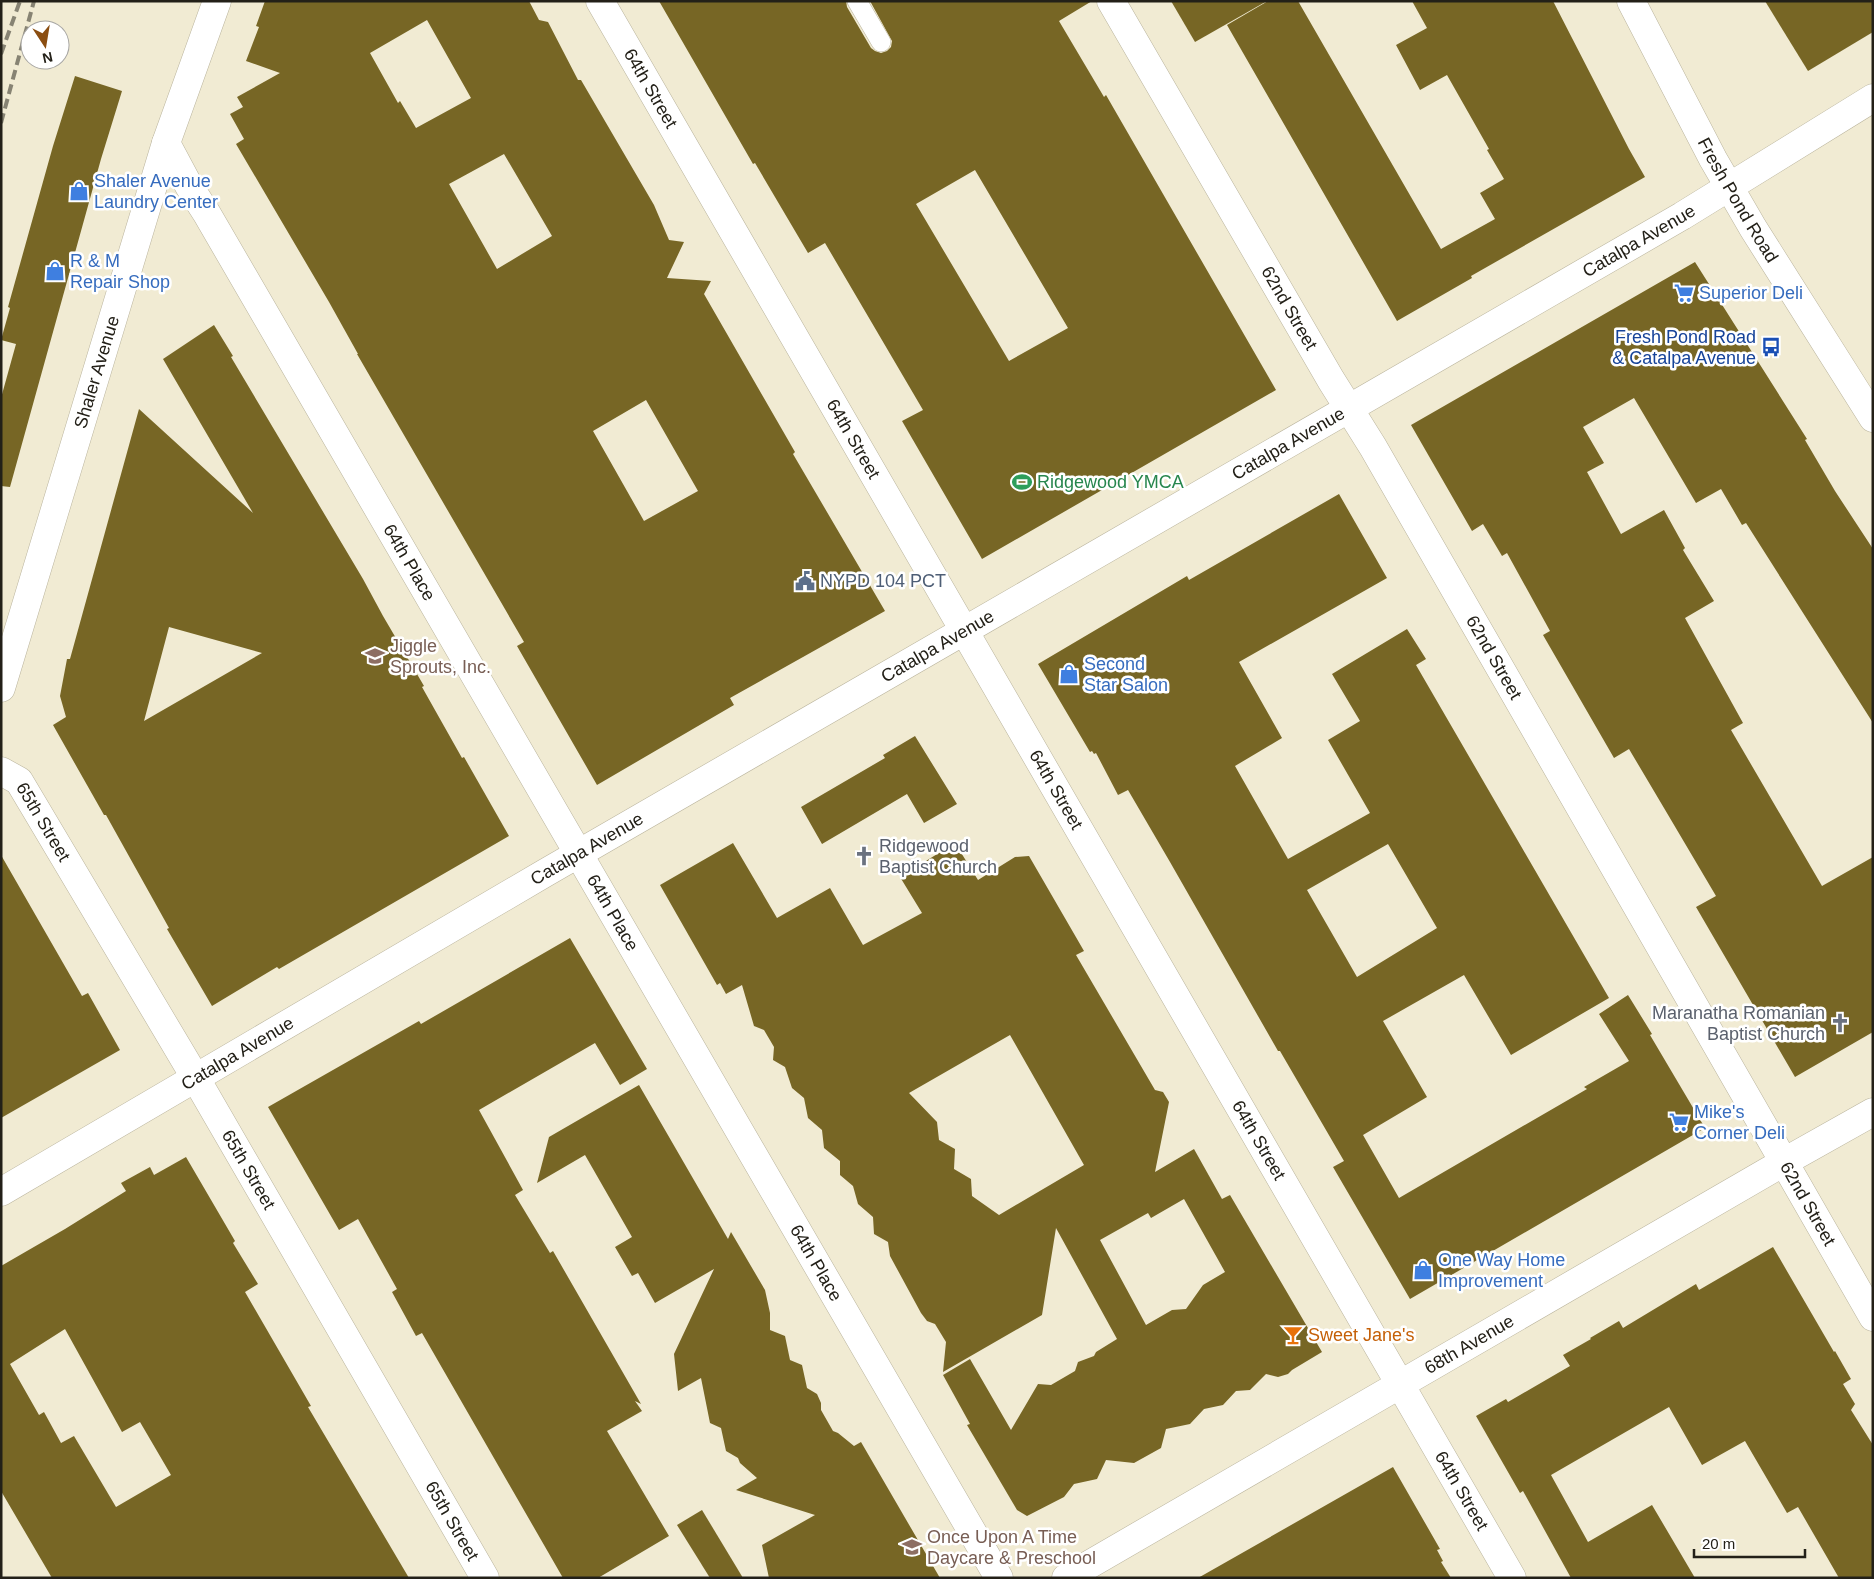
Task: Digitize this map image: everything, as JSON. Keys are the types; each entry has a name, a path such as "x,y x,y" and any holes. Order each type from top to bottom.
{"street":[{"name":"Shaler Avenue","path":"1,688 166,143 217,1"},
{"name":"64th Street","path":"600,1 1512,1578"},
{"name":"62nd Street","path":"1111,1 1378,456 1873,1317"},
{"name":"Fresh Pond Road","path":"1631,1 1712,159 1873,418"},
{"name":"Catalpa Avenue","path":"1,1192 195,1076 1729,187 1873,98"},
{"name":"64th Place","path":"166,143 189,186 212,222 999,1578"},
{"name":"65th Street","path":"1,771 19,781 195,1076 486,1578"},
{"name":"68th Avenue","path":"1066,1578 1873,1112"}],"lane":[{"path":"858,1 881,42"}],"building":[{"path":"265,1 529,1 539,20 548,22 578,80 581,80 654,205 669,240 684,242 667,278 711,281 704,294 795,452 793,454 885,611 730,698 734,705 597,785 517,646 524,642 236,144 244,139 230,114 243,107 237,97 280,73 246,61 259,27 256,26","holes":["427,20 471,98 416,128 400,101 398,103 370,53","504,154 552,236 497,269 449,184","646,400 698,491 644,521 593,431"]},
{"path":"659,1 846,1 847,7 871,48 881,53 891,47 892,41 870,1 1092,1 1059,21 1104,97 1106,95 1276,390 982,559 902,421 923,410 825,243 808,253 755,163 753,164","holes":["975,170 1068,328 1009,361 916,204"]},
{"path":"1171,1 1267,1 1195,42"},
{"path":"1268,1 1298,1 1441,249 1495,219 1480,193 1504,179 1447,75 1420,90 1396,45 1427,28 1412,1 1553,1 1645,177 1471,276 1472,278 1397,321 1227,25"},
{"path":"1765,1 1873,1 1873,32 1808,71"},
{"path":"75,76 122,91 101,159 10,487 1,486 1,398 16,344 1,340 10,308 8,307 53,146"},
{"path":"1695,262 1807,439 1805,440 1835,491 1873,549 1873,723 1746,523 1742,525 1721,489 1696,503 1634,398 1583,427 1604,463 1587,472 1621,534 1664,510 1685,548 1683,550 1714,601 1685,618 1743,723 1731,730 1822,886 1873,857 1873,1032 1795,1077 1696,907 1716,896 1629,749 1614,758 1543,635 1550,631 1507,553 1502,556 1483,524 1472,531 1411,425"},
{"path":"214,325 233,356 231,357 363,579 424,686 422,687 462,758 464,757 509,836 279,969 277,967 212,1006 167,929 169,928 106,815 104,815 53,725 66,717 60,696 67,659 70,659 139,409 253,513 163,359","holes":["169,627 262,653 144,721"]},
{"path":"1339,494 1387,578 1239,662 1282,738 1235,766 1288,859 1370,813 1328,740 1360,721 1332,674 1407,629 1426,659 1416,665 1609,998 1511,1055 1464,975 1383,1021 1427,1097 1363,1135 1399,1198 1587,1089 1584,1087 1629,1061 1599,1014 1628,995 1705,1128 1410,1299 1333,1167 1344,1161 1280,1051 1278,1051 1128,790 1118,795 1096,753 1090,752 1038,664 1187,576 1189,580","holes":["1388,844 1437,928 1357,977 1307,890"]},
{"path":"915,736 957,804 924,823 907,794 822,844 801,807 885,758 883,755"},
{"path":"733,843 777,918 830,888 863,945 922,913 900,877 955,843 978,880 1015,857 1029,856 1084,951 1076,955 1155,1090 1163,1092 1169,1102 1155,1172 1194,1149 1222,1199 1230,1195 1322,1352 1288,1374 1278,1377 1266,1374 1250,1390 1236,1391 1223,1405 1204,1409 1190,1424 1166,1429 1161,1448 1134,1463 1106,1460 1097,1479 1074,1484 1064,1497 1027,1516 1017,1510 967,1425 970,1424 943,1375 970,1359 1011,1430 1038,1384 1051,1385 1075,1371 1078,1362 1094,1356 1096,1352 1117,1339 1056,1228 1042,1315 943,1372 946,1342 935,1324 927,1321 921,1313 890,1256 888,1242 874,1234 873,1217 858,1204 853,1186 840,1175 840,1161 824,1148 822,1130 808,1118 804,1098 792,1088 785,1067 773,1060 774,1047 764,1030 754,1026 742,985 726,994 720,983 717,985 660,885","holes":["1010,1035 1084,1165 999,1215 972,1196 971,1179 954,1169 955,1149 939,1140 937,1122 909,1093","1184,1199 1225,1272 1203,1285 1186,1309 1172,1310 1146,1325 1100,1240 1148,1213 1151,1218"]},
{"path":"1,855 82,996 88,993 120,1050 1,1118"},
{"path":"570,938 647,1069 620,1085 595,1043 479,1110 523,1190 515,1195 550,1253 553,1251 641,1404 635,1401 642,1411 607,1431 669,1536 598,1578 563,1578 422,1333 416,1336 392,1292 397,1289 358,1219 339,1230 268,1107 419,1021 421,1024"},
{"path":"639,1085 728,1239 731,1232 765,1290 770,1313 770,1330 785,1336 790,1360 802,1365 807,1388 817,1394 821,1403 821,1410 833,1431 854,1446 861,1442 940,1578 769,1578 762,1545 815,1515 736,1490 757,1478 740,1463 738,1458 726,1451 721,1428 710,1423 701,1378 678,1391 674,1354 714,1269 655,1303 638,1273 632,1276 615,1247 632,1237 585,1155 537,1183 549,1137"},
{"path":"186,1157 235,1241 233,1243 258,1284 245,1292 311,1406 308,1407 409,1578 52,1578 1,1491 1,1266 126,1191 121,1183 150,1167 154,1175","holes":["65,1329 122,1432 140,1422 171,1475 116,1507 74,1436 61,1443 44,1412 39,1415 10,1364"]},
{"path":"1773,1247 1851,1379 1843,1384 1855,1404 1851,1410 1873,1445 1873,1578 1839,1578 1798,1507 1787,1513 1745,1441 1702,1465 1669,1407 1551,1475 1588,1542 1652,1505 1695,1578 1571,1578 1523,1491 1520,1493 1476,1416 1506,1399 1508,1402 1570,1366 1563,1355 1619,1321 1623,1328 1696,1284 1699,1290"},
{"path":"1393,1467 1440,1549 1437,1550 1443,1561 1441,1562 1451,1578 1198,1578"},
{"path":"702,1510 743,1578 710,1578 677,1525"}],"railway":[{"path":"1,54 20,1"},
{"path":"1,123 34,1"}],"place":[{"name":"Shaler Avenue Laundry Center","path":"79,191"},
{"name":"R & M Repair Shop","path":"55,271"},
{"name":"Superior Deli","path":"1684,293"},
{"name":"Fresh Pond Road & Catalpa Avenue","path":"1771,347"},
{"name":"Ridgewood YMCA","path":"1022,482"},
{"name":"NYPD 104 PCT","path":"805,581"},
{"name":"Jiggle Sprouts, Inc.","path":"375,656"},
{"name":"Second Star Salon","path":"1069,674"},
{"name":"Ridgewood Baptist Church","path":"864,856"},
{"name":"Maranatha Romanian Baptist Church","path":"1840,1023"},
{"name":"Mike's Corner Deli","path":"1679,1122"},
{"name":"One Way Home Improvement","path":"1423,1270"},
{"name":"Sweet Jane's","path":"1293,1335"},
{"name":"Once Upon A Time Daycare & Preschool","path":"912,1547"}]}
